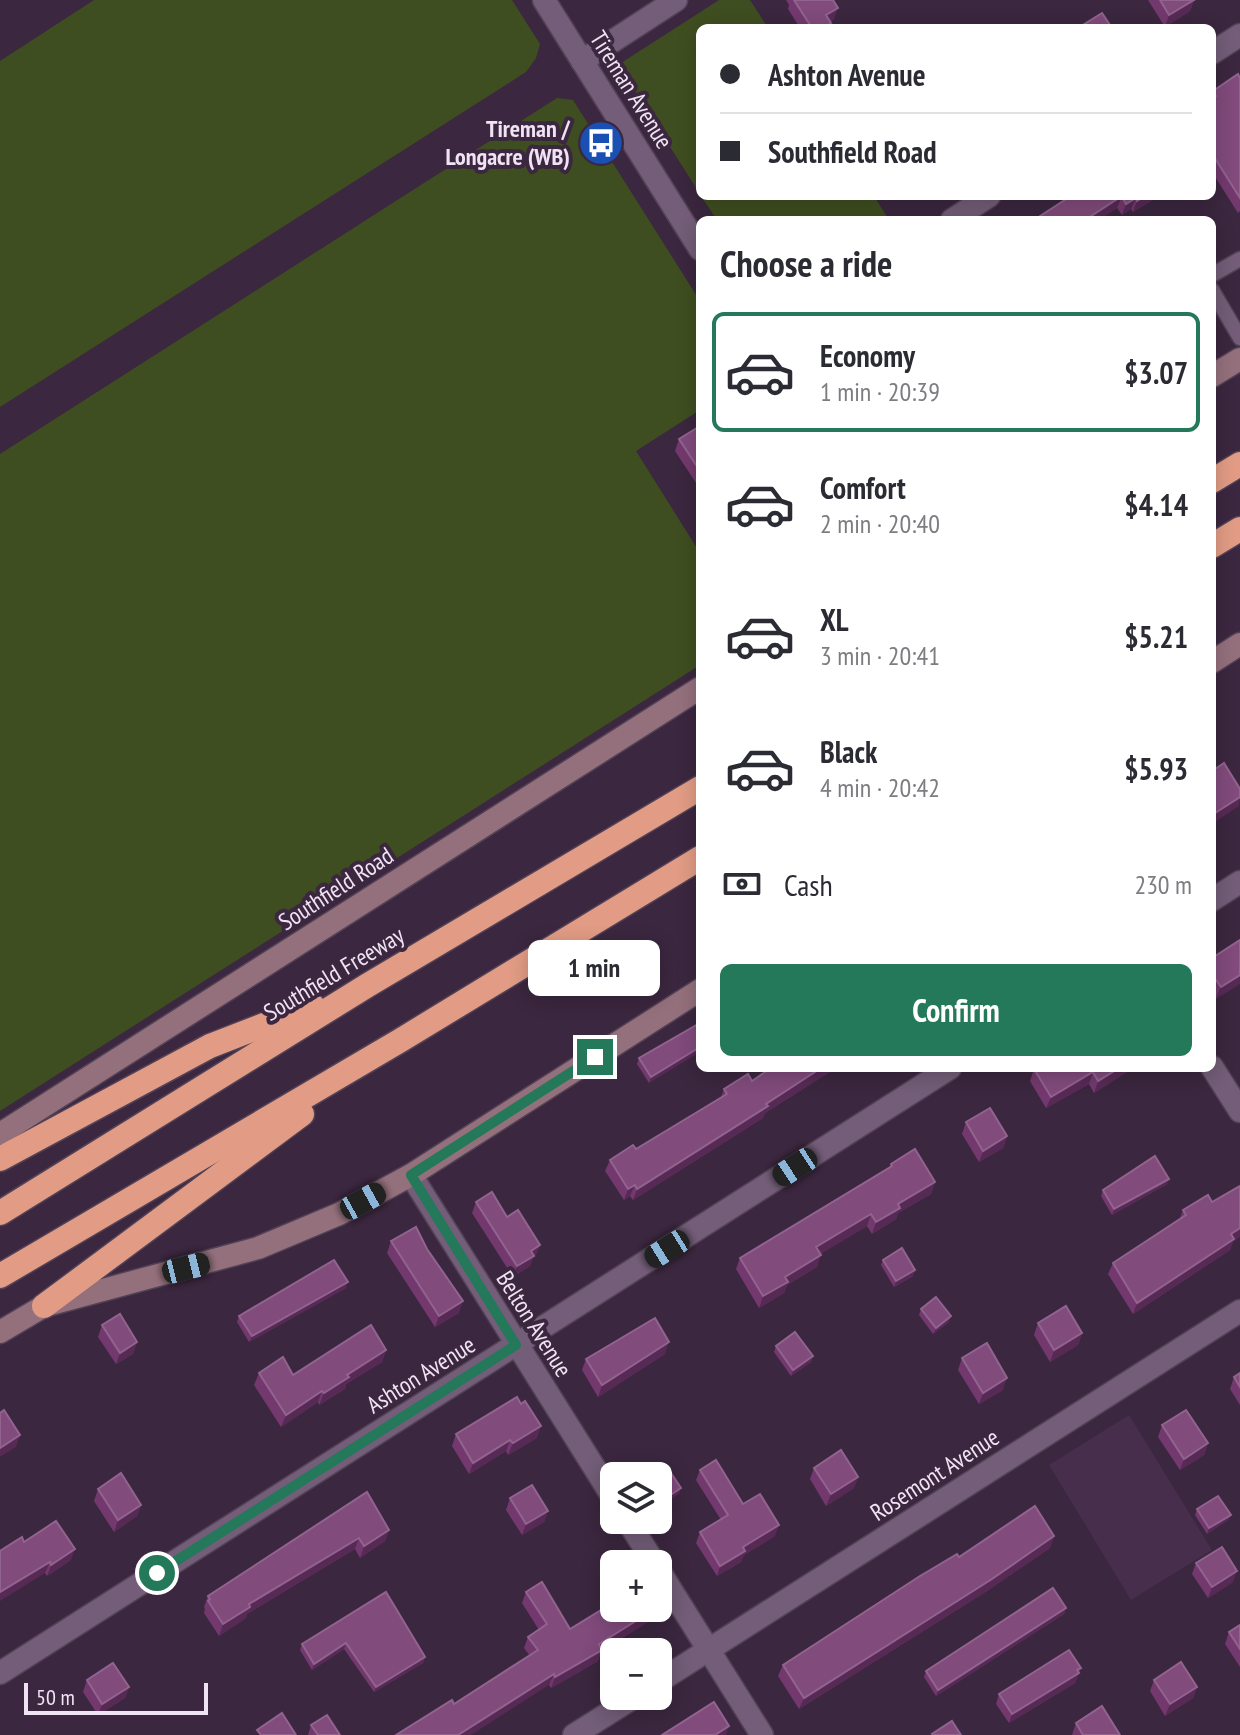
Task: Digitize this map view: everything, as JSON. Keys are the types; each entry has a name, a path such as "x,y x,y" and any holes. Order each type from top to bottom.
{"highway":[{"path":"1216,479 1240,464"},
{"path":"1216,544 1240,529"},
{"name":"Southfield Freeway","path":"0,1213 368,985 696,790"},
{"path":"0,1276 401,1040 696,860"},
{"path":"0,1159 210,1046 368,985"},
{"path":"44,1306 401,1040"}],"main road":[{"path":"1216,374 1240,359"},
{"path":"1216,659 1240,644"},
{"name":"Southfield Road","path":"0,1134 696,691"},
{"path":"0,1332 44,1306 258,1248 339,1214 411,1175 696,993"}],"street":[{"name":"Tireman Avenue","path":"544,0 696,243"},
{"path":"582,61 676,0"},
{"path":"1216,50 1240,35"},
{"path":"958,216 983,200"},
{"path":"1216,897 1240,882"},
{"name":"Ashton Avenue","path":"0,1673 944,1072"},
{"path":"1215,1072 1240,1111"},
{"name":"Belton Avenue","path":"411,1175 600,1477"},
{"name":"Rosemont Avenue","path":"672,1673 1240,1311"},
{"path":"672,1591 762,1735"},
{"path":"574,1735 614,1710"}],"lane":[{"path":"1216,273 1240,259"},
{"path":"1216,297 1240,338"}],"shaded area":[{"path":"1129,1415 1212,1550 1131,1600 1049,1465"}],"green space":[{"path":"94,0 512,0 540,44 536,58 526,72 0,407 0,61"},
{"path":"719,0 750,0 765,24 696,24 696,188 618,65"},
{"path":"557,98 573,100 696,295 696,413 636,451 696,547 696,668 0,1111 0,454"},
{"path":"704,200 876,200 886,216 714,216"}],"building":[{"path":"794,0 833,0 838,8 826,15 831,23 809,24"},
{"path":"1160,0 1194,0 1169,15"},
{"path":"1102,13 1109,24 1084,24"},
{"path":"1238,74 1240,198 1216,160 1216,89"},
{"path":"1065,200 1116,200 1091,216 1040,216"},
{"path":"696,428 696,465 679,439"},
{"path":"1224,763 1240,789 1240,797 1216,812 1216,768"},
{"path":"1240,940 1240,975 1221,987 1216,980 1216,955"},
{"path":"696,1025 696,1049 651,1077 639,1058"},
{"path":"765,1072 815,1072 766,1104 768,1106 637,1189 635,1185 628,1189 610,1160 633,1145 636,1149 727,1094 724,1089 748,1074 752,1081"},
{"path":"1036,1072 1093,1072 1051,1097"},
{"path":"1093,1072 1113,1072 1098,1081"},
{"path":"990,1108 1007,1136 983,1151 966,1122"},
{"path":"915,1149 935,1182 898,1204 900,1208 876,1222 871,1214 816,1247 821,1255 785,1277 788,1282 763,1296 740,1258"},
{"path":"1155,1156 1169,1179 1114,1209 1103,1190"},
{"path":"1240,1186 1240,1228 1231,1234 1234,1239 1137,1303 1113,1263 1186,1215 1183,1210 1208,1195 1212,1202"},
{"path":"492,1192 507,1217 518,1210 540,1245 531,1251 534,1256 517,1266 476,1202"},
{"path":"416,1227 427,1249 463,1301 439,1316 391,1241"},
{"path":"902,1248 915,1270 896,1281 883,1260"},
{"path":"334,1260 348,1282 252,1336 239,1316"},
{"path":"936,1297 951,1316 936,1328 921,1309"},
{"path":"1066,1306 1082,1333 1054,1350 1038,1323"},
{"path":"120,1314 137,1342 120,1353 102,1325"},
{"path":"655,1318 669,1342 602,1385 586,1359"},
{"path":"371,1325 386,1350 347,1375 349,1377 286,1415 259,1373 283,1357 293,1375"},
{"path":"795,1332 813,1356 793,1370 776,1346"},
{"path":"987,1343 1007,1378 983,1393 962,1358"},
{"path":"1240,1373 1240,1387 1234,1377"},
{"path":"517,1397 521,1404 525,1401 541,1426 513,1443 510,1440 473,1463 456,1434"},
{"path":"4,1410 20,1435 0,1448 0,1413"},
{"path":"1186,1410 1208,1443 1184,1459 1162,1425"},
{"path":"841,1450 858,1477 831,1494 814,1468"},
{"path":"716,1460 743,1504 760,1494 779,1525 743,1547 745,1551 720,1566 700,1532 728,1515 700,1470"},
{"path":"121,1473 141,1505 118,1520 98,1489"},
{"path":"672,1474 681,1488 672,1494"},
{"path":"532,1485 548,1511 526,1524 510,1498"},
{"path":"367,1492 389,1530 364,1546 359,1538 249,1604 250,1607 223,1624 208,1596"},
{"path":"1218,1496 1231,1515 1209,1528 1197,1509"},
{"path":"1035,1506 1054,1536 804,1698 783,1665 920,1576 957,1554 959,1557"},
{"path":"56,1521 75,1549 0,1592 0,1551 22,1537 24,1542"},
{"path":"1222,1547 1237,1571 1212,1587 1196,1563"},
{"path":"542,1582 570,1629 600,1611 600,1622 634,1622 609,1638 600,1638 600,1651 555,1677 554,1674 458,1735 396,1735 452,1700 454,1704 538,1650 528,1637 547,1624 526,1592"},
{"path":"1053,1588 1066,1608 938,1690 926,1671"},
{"path":"386,1592 425,1657 376,1687 346,1643 314,1664 302,1644"},
{"path":"1240,1625 1240,1649 1229,1632"},
{"path":"1069,1650 1081,1668 1077,1670 1079,1673 1012,1714 999,1694"},
{"path":"1181,1662 1197,1687 1170,1704 1154,1680"},
{"path":"113,1663 129,1687 102,1704 87,1680"},
{"path":"714,1702 729,1726 715,1735 662,1735"},
{"path":"1102,1706 1120,1735 1083,1735 1076,1723"},
{"path":"282,1713 296,1735 261,1735 257,1730"},
{"path":"327,1715 340,1735 318,1735 311,1725"},
{"path":"952,1721 961,1735 932,1734"}],"place":[{"name":"Tireman / Longacre (WB)","path":"601,143"}],"route":[{"path":"157,1573 516,1345 411,1175 595,1057"}]}
